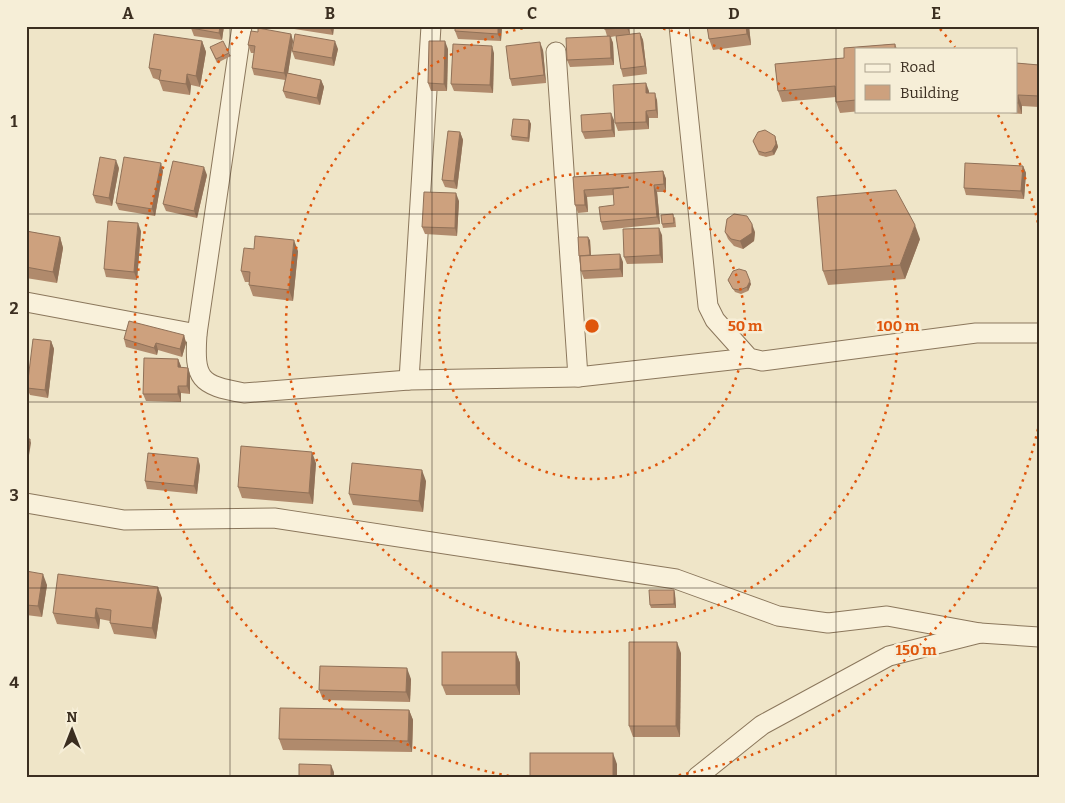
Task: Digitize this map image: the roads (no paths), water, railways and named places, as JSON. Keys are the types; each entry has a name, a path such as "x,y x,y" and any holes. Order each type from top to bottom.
{"street":[{"path":"242,26 197,334 195,363 198,371 218,388 244,393 408,380 578,377 749,358 762,361 976,333 1039,333"},
{"path":"408,380 432,26"},
{"path":"679,26 708,306 715,320 749,358"},
{"path":"556,52 578,377"},
{"path":"26,302 197,334"},
{"path":"26,503 124,520 274,518 676,579 778,616 828,623 887,616 980,633 1039,637"},
{"path":"697,777 762,725 889,656 980,633"}]}
